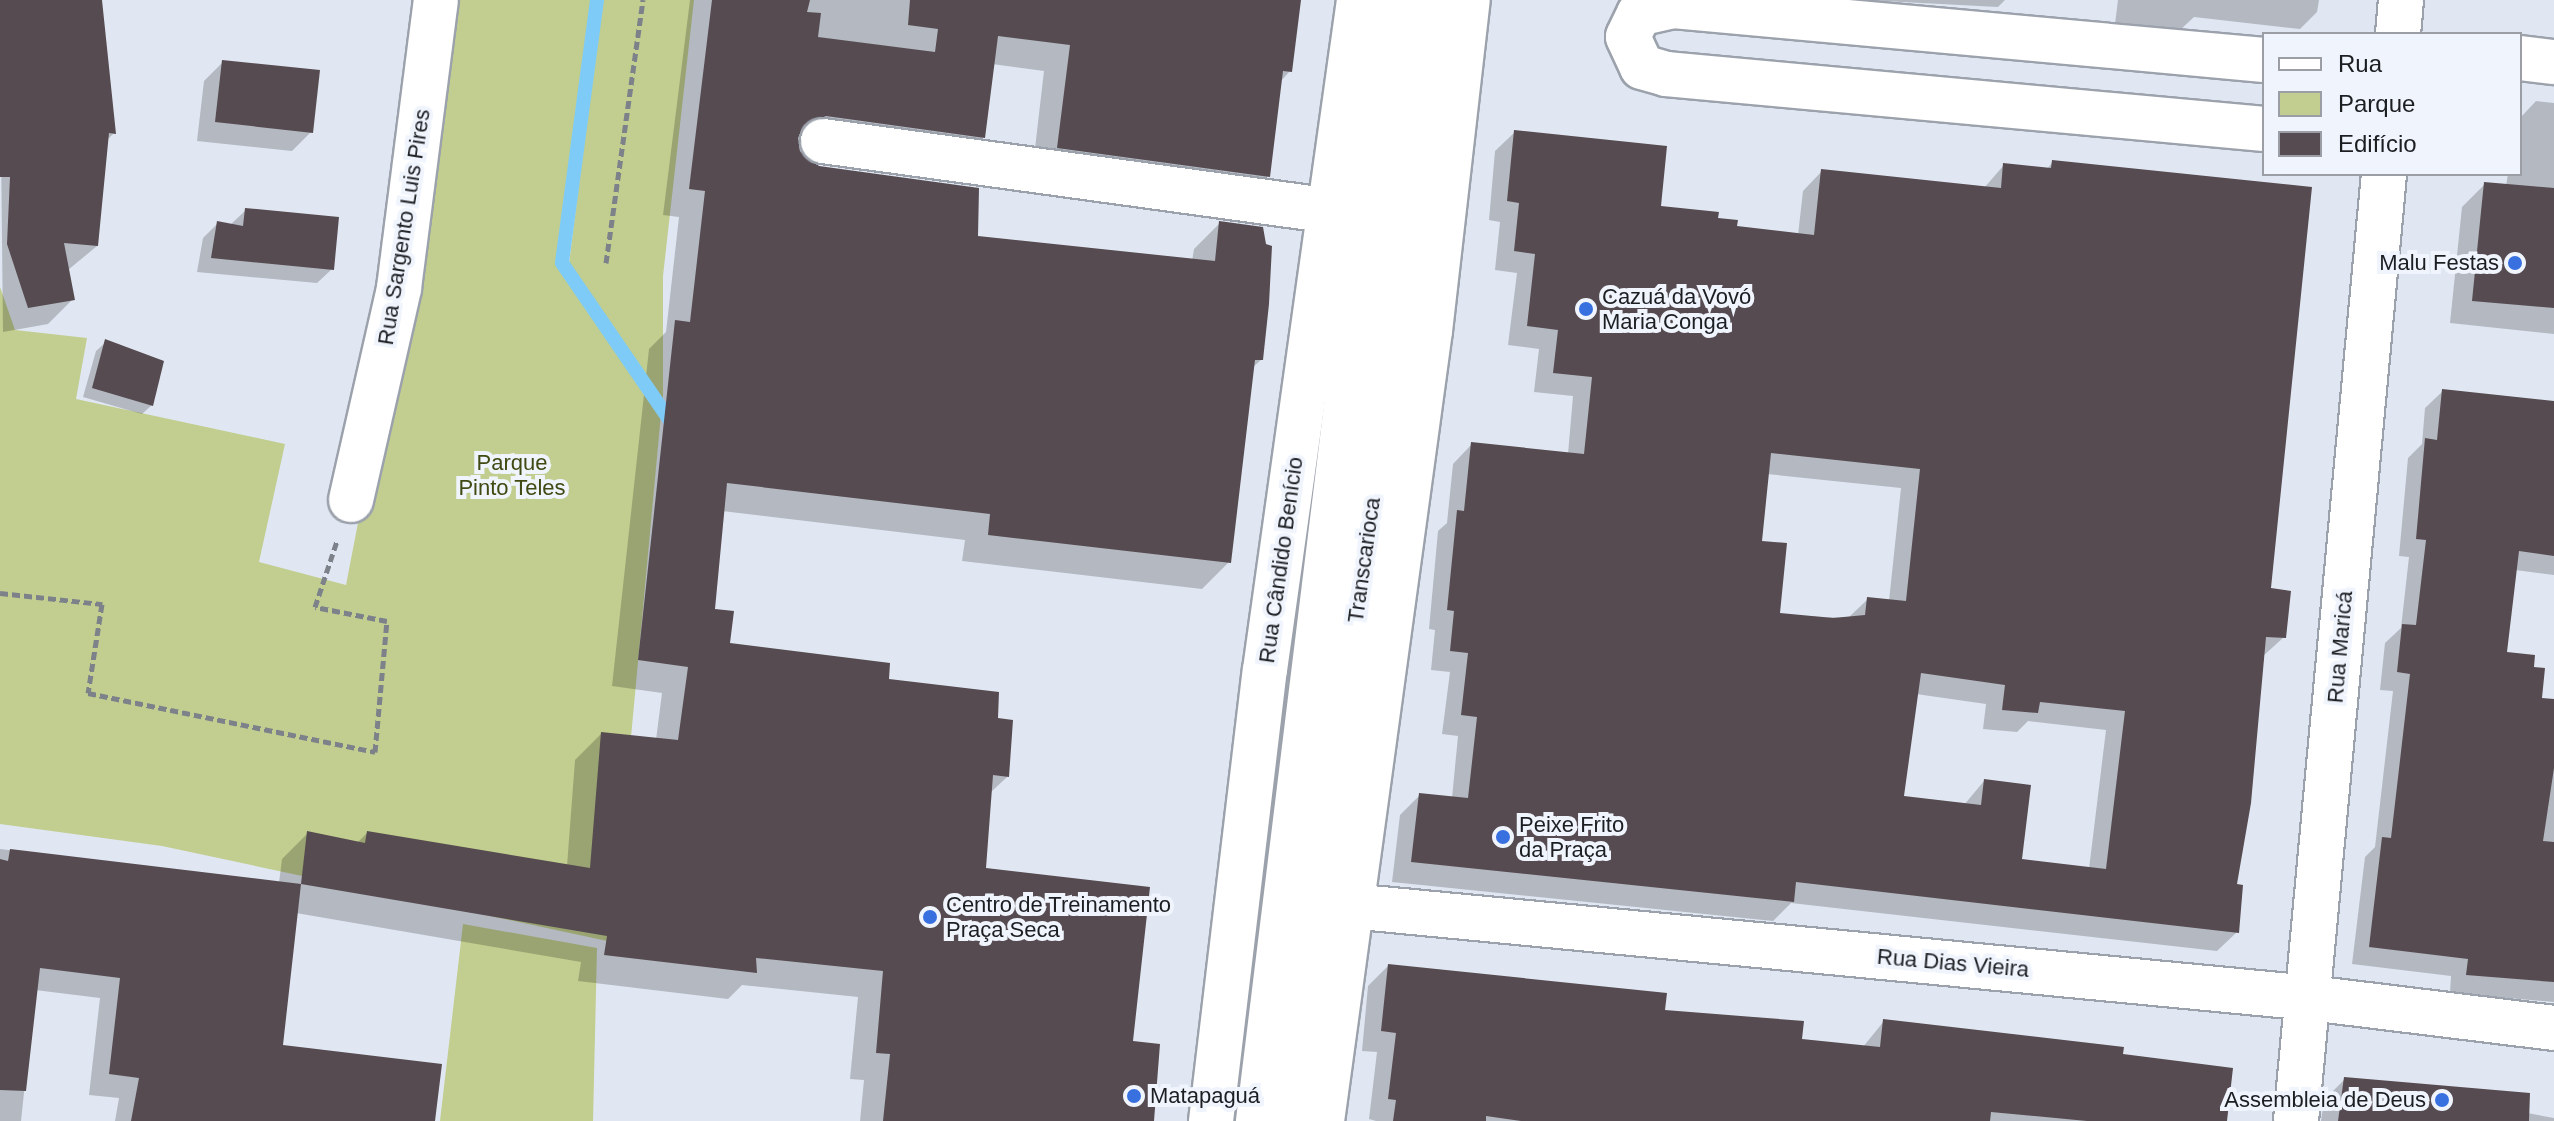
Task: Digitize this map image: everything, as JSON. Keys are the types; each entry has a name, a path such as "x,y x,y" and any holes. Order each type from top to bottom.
{"street":[{"name":"Rua Sargento Luis Pires","path":"351,500 399,288 436,0"},
{"name":"Rua Cândido Benício","path":"1211,1121 1265,670 1332,211 1359,0"},
{"name":"Transcarioca","path":"1258,1121 1396,0"},
{"name":"Transcarioca","path":"1294,1121 1439,0"},
{"path":"1322,1121 1430,331 1468,0"},
{"path":"2398,32 2401,0"},
{"path":"2262,60 1673,6 1639,14 1628,37 1642,67 1666,74 2262,129"},
{"path":"2522,58 2554,62"},
{"path":"823,141 1332,211"},
{"name":"Rua Maricá","path":"2296,1121 2310,998 2384,176"},
{"name":"Rua Dias Vieira","path":"1350,906 2310,998 2554,1028"}],"path":[{"path":"606,263 643,0"},
{"path":"0,593 102,604 88,693 375,752 387,621 315,607 351,500"}],"green space":[{"name":"Parque Pinto Teles","path":"459,0 593,0 557,263 661,414 612,942 162,846 0,824 0,287 15,330 87,338 76,399 285,444 259,562 346,585"},
{"path":"602,0 694,0 663,276 663,401 569,264"},
{"path":"463,924 597,948 593,1121 440,1121"}],"building":[{"path":"0,0 102,0 116,134 109,133 98,246 64,243 75,300 28,308 7,244 10,177 0,177"},
{"path":"712,0 810,0 807,12 821,13 818,37 935,52 938,29 908,25 910,0 1301,0 1292,72 1283,71 1270,177 1057,148 1070,45 998,36 985,138 826,116 804,125 798,138 800,151 819,166 979,188 978,236 1215,261 1219,221 1263,227 1266,244 1272,246 1269,304 1263,360 1255,360 1231,563 988,535 990,514 727,483 715,609 734,611 730,643 890,663 889,679 999,692 998,718 1013,720 1009,777 993,775 986,868 1150,887 1133,1041 1160,1044 1154,1121 883,1121 890,1054 876,1053 883,971 756,958 757,973 604,955 607,936 301,884 307,831 365,843 367,831 590,868 601,732 678,740 688,667 638,660 675,320 690,322 705,191 689,189"},
{"path":"222,60 320,70 313,133 215,122"},
{"path":"1514,130 1667,146 1661,206 1719,212 1718,218 1738,220 1737,226 1814,235 1821,169 2001,188 2003,163 2051,168 2052,160 2312,187 2271,588 2291,591 2286,638 2266,637 2251,803 2237,884 2243,885 2239,933 1796,882 1794,902 1411,862 1419,793 1468,798 1477,717 1461,715 1468,653 1450,651 1454,611 1447,610 1457,510 1464,511 1471,442 1584,454 1592,377 1553,373 1558,330 1527,326 1535,254 1514,251 1519,203 1507,201","holes":["1771,453 1920,469 1906,601 1867,597 1865,615 1833,618 1780,613 1787,543 1762,541","1921,673 2005,685 2002,710 2038,713 2040,702 2125,711 2106,869 2022,859 2031,785 1984,779 1981,805 1904,796"]},
{"name":"Malu Festas","path":"2484,182 2554,188 2554,308 2472,301"},
{"path":"245,208 339,217 334,270 211,258 217,221 243,226"},
{"path":"105,339 164,361 153,406 92,388"},
{"path":"2442,389 2554,401 2554,556 2519,551 2507,652 2535,655 2534,667 2545,668 2542,698 2554,699 2554,768 2543,841 2554,842 2554,982 2466,975 2468,959 2369,947 2382,837 2391,838 2410,674 2397,672 2402,624 2416,625 2426,540 2416,539 2425,438 2437,440"},
{"path":"10,849 301,884 283,1045 442,1064 435,1121 131,1121 139,1078 109,1074 120,978 40,968 26,1091 0,1090 0,859 8,861"},
{"path":"1388,964 1667,993 1665,1010 1804,1021 1802,1039 1880,1047 1883,1019 2124,1047 2123,1054 2233,1068 2227,1121 2087,1121 1991,1112 1990,1121 1521,1121 1486,1116 1486,1121 1393,1121 1396,1100 1388,1099 1396,1033 1381,1031"},
{"name":"Assembleia de Deus","path":"2344,1077 2530,1093 2529,1121 2338,1121"}],"waterway":[{"path":"597,0 562,263 675,428"}],"place":[{"name":"Malu Festas","path":"2515,263"},
{"name":"Cazuá da Vovó Maria Conga","path":"1586,309"},
{"name":"Peixe Frito da Praça","path":"1503,837"},
{"name":"Centro de Treinamento Praça Seca","path":"930,917"},
{"name":"Matapaguá","path":"1134,1096"},
{"name":"Assembleia de Deus","path":"2442,1100"}]}
